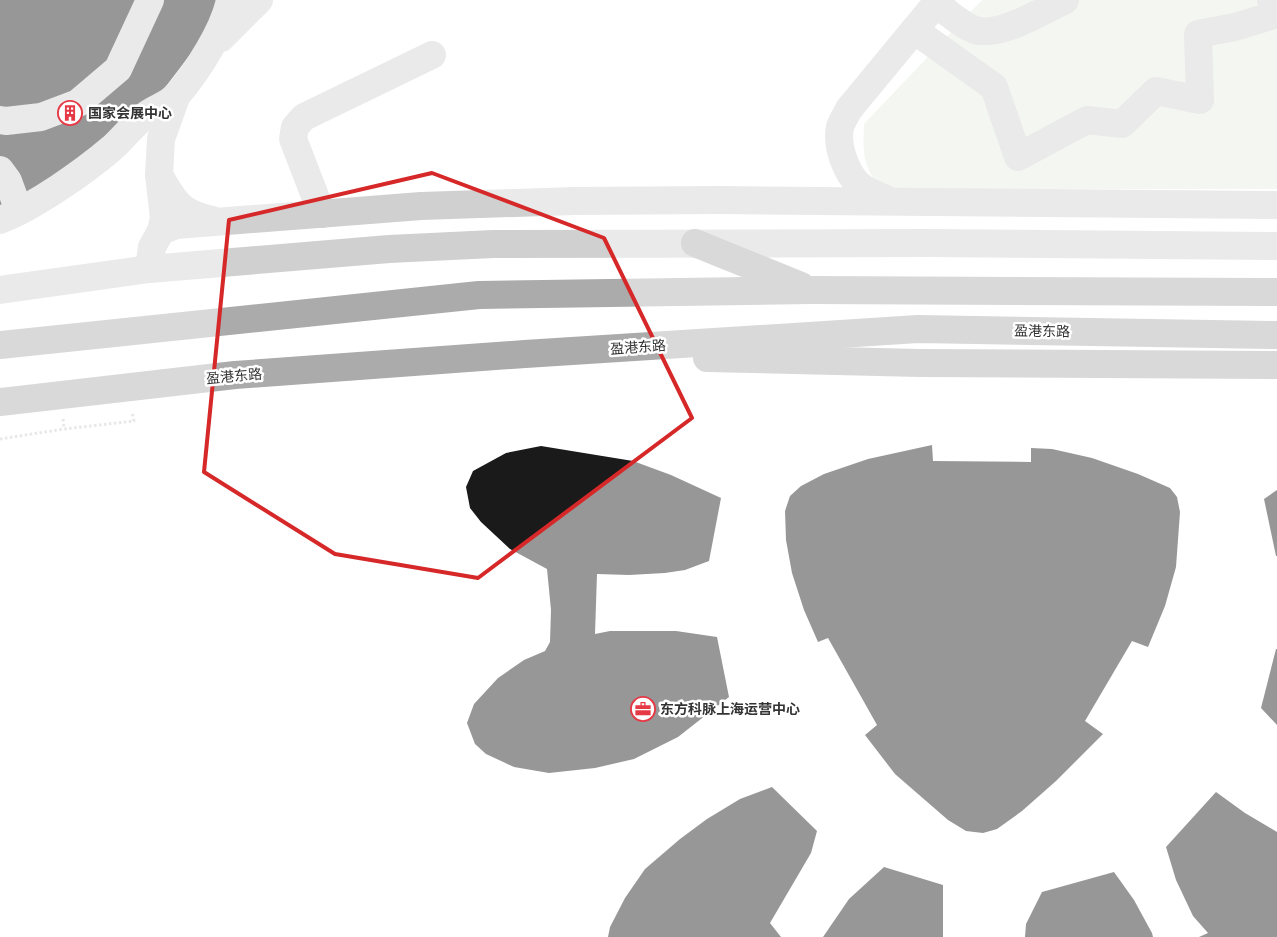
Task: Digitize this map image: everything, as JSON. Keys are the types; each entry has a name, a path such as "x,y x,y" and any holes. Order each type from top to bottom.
{"main road":[{"path":"695,243 811,290"},
{"path":"0,345 479,295 811,290 1277,292"},
{"name":"盈港东路","path":"0,402 235,375 918,329 1277,335"},
{"path":"525,354 920,364 1277,365"}],"street":[{"path":"0,120 41,117 78,103 118,69 150,0"},
{"path":"209,50 259,0"},
{"path":"892,202 861,187 851,175 840,144 840,126 849,109 937,2 973,29 985,32 1001,30 1065,0"},
{"path":"914,30 994,86 1018,157 1087,120 1122,124 1156,91 1200,100 1198,34 1235,27 1277,14 1271,0"},
{"path":"149,269 152,247 164,218 159,174 161,139 176,97 209,50 232,5"},
{"path":"322,214 293,139 295,126 304,117 432,55"},
{"path":"0,170 8,181 10,215 67,181 111,148 146,115 176,97"},
{"path":"159,174 177,205 195,216 216,221"},
{"path":"160,231 176,225 216,221 421,206 574,201 1277,205"},
{"path":"0,290 149,269 389,249 493,244 695,243 1277,246"}],"path":[{"path":"0,439 134,421"}],"highlighted area":[{"path":"432,173 604,238 692,418 478,578 335,554 204,472 229,220"}],"shaded area":[{"path":"982,0 1277,0 1277,189 899,189 876,183 864,155 864,124"}],"building":[{"name":"国家会展中心","path":"0,0 225,0 212,26 167,85 113,142 0,208"},
{"path":"932,445 933,461 1031,462 1031,448 1052,449 1092,458 1138,474 1170,488 1177,497 1180,512 1176,567 1165,606 1148,647 1132,641 1085,721 1103,734 1056,781 1022,811 997,829 983,833 966,831 948,820 895,774 865,735 877,725 828,638 818,642 804,610 792,573 786,540 785,511 790,496 801,486 824,474 868,459"},
{"path":"541,446 633,461 671,475 721,498 709,561 685,570 665,573 597,574 595,634 610,631 676,631 717,637 729,697 678,737 634,759 595,768 549,773 514,767 486,754 475,744 467,723 474,704 498,678 524,660 545,651 550,642 551,610 547,569 510,549 481,522 470,508 466,487 473,471 506,453"},
{"path":"1277,490 1277,556 1276,556 1264,499"},
{"path":"1277,649 1277,725 1261,708"},
{"path":"772,787 817,831 811,853 770,923 781,937 608,937 610,927 625,898 645,869 707,819 740,799"},
{"path":"1216,792 1245,813 1277,832 1277,937 1199,937 1208,933 1193,916 1176,880 1166,847"},
{"path":"884,867 943,885 943,937 823,937 849,899"},
{"path":"1114,872 1134,900 1153,937 1025,937 1026,924 1042,892"}],"place":[{"name":"国家会展中心","path":"70,113"},
{"name":"东方科脉上海运营中心","path":"643,709"}]}
